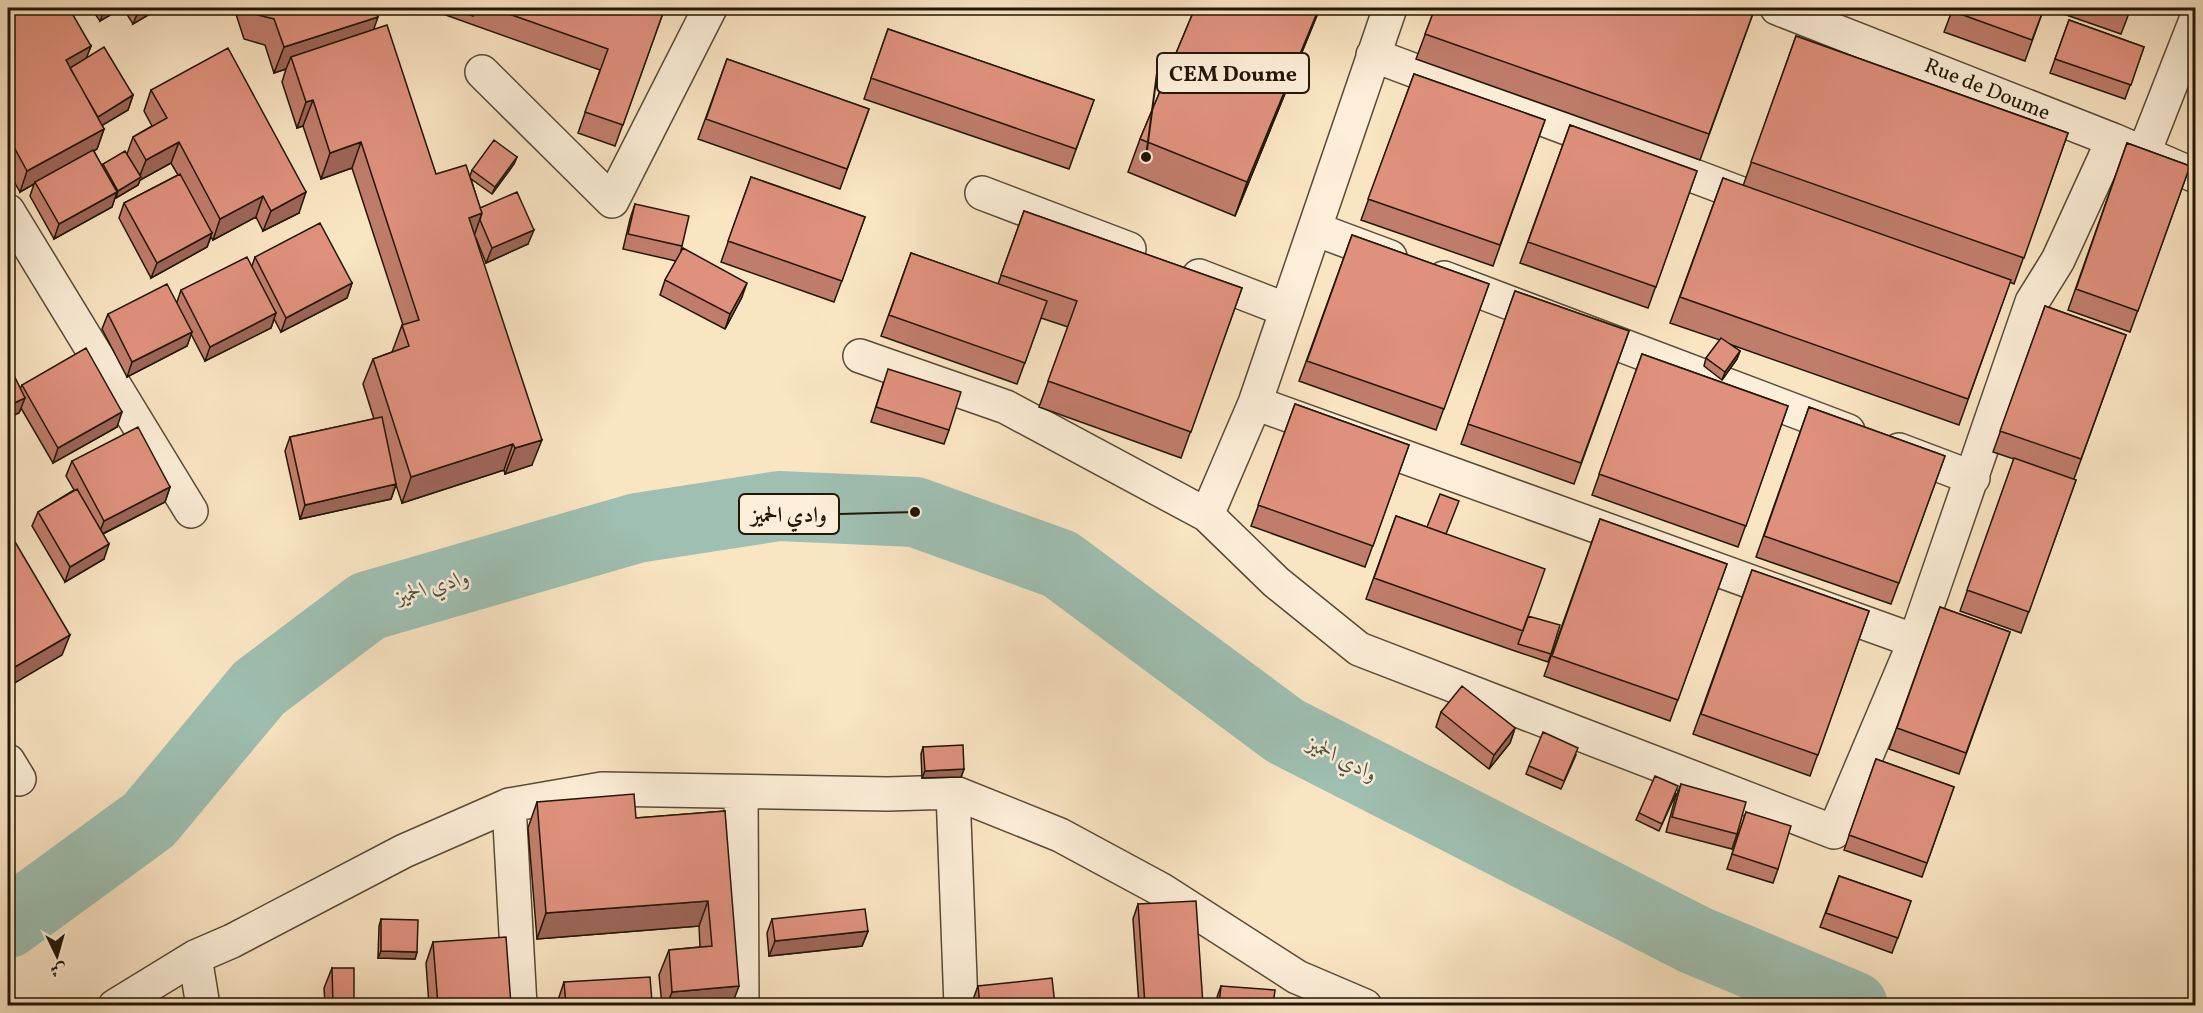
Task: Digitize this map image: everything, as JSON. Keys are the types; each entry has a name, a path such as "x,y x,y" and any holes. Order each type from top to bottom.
{"street":[{"path":"482,72 612,201 710,8"},
{"path":"1207,515 1255,403 1390,8"},
{"name":"Rue de Doume","path":"1777,8 2113,140 2143,155 2196,176"},
{"path":"2143,155 2196,20"},
{"path":"1373,55 1786,210"},
{"path":"860,356 1006,407 1207,515 1276,582 1359,649 1834,832 1914,641 1973,478 2032,302 2058,260 2113,140"},
{"path":"982,193 1287,310"},
{"path":"8,211 191,511"},
{"path":"1315,229 1973,478"},
{"path":"1998,290 2032,302"},
{"path":"1255,403 1914,641"},
{"path":"115,1005 195,957 232,941 404,851 509,805 602,789 888,794 953,792 1060,835 1160,889 1293,991 1365,1005"},
{"path":"741,792 742,1005"},
{"path":"953,792 961,1005"},
{"path":"509,805 520,1005"},
{"path":"195,957 203,1005"}],"building":[{"path":"8,8 69,8 91,46 66,60 104,129 27,171 8,136"},
{"path":"252,8 375,8 378,17 284,47 274,19 254,14"},
{"path":"450,8 476,8 473,16"},
{"path":"492,8 646,8 663,13 623,125 585,112 608,49"},
{"path":"1195,8 1319,8 1247,182 1140,139"},
{"path":"1435,8 1755,8 1709,134 1425,34"},
{"path":"1953,8 2044,8 2032,40 1952,11"},
{"path":"2112,8 2131,8 2129,14"},
{"path":"2069,20 2144,47 2131,85 2055,59"},
{"path":"387,25 436,174 466,165 482,213 469,218 542,440 515,448 513,444 411,477 373,359 409,346 402,325 419,320 361,142 330,153 313,100 306,102 291,57"},
{"path":"888,29 1094,100 1076,149 871,78"},
{"path":"1796,36 2068,133 2024,258 1751,162"},
{"path":"104,47 133,95 98,117 70,68"},
{"path":"228,48 306,192 271,211 263,196 220,219 179,142 146,160 133,137 167,118 151,90"},
{"path":"727,59 869,109 847,169 706,119"},
{"path":"1414,74 1545,120 1500,245 1368,199"},
{"path":"1570,125 1697,171 1656,287 1528,242"},
{"path":"494,140 517,157 495,187 472,170"},
{"path":"2127,143 2190,166 2138,311 2076,289"},
{"path":"93,150 117,192 59,224 35,182"},
{"path":"125,151 141,177 118,191 103,164"},
{"path":"180,174 212,233 157,263 124,203"},
{"path":"751,177 865,217 842,281 728,241"},
{"path":"1723,178 2011,280 1968,399 1680,297"},
{"path":"517,192 534,230 492,248 480,220 482,213 480,208"},
{"path":"635,204 689,216 682,246 628,234"},
{"path":"1024,211 1242,288 1191,432 1048,381 1077,301 1001,275"},
{"path":"320,223 352,283 286,318 255,257"},
{"path":"1352,235 1489,284 1444,409 1307,361"},
{"path":"683,248 747,283 730,314 665,280"},
{"path":"911,253 1047,301 1025,363 889,315"},
{"path":"247,257 276,313 210,347 181,290"},
{"path":"167,284 192,332 132,362 108,314"},
{"path":"1515,291 1629,331 1581,463 1468,424"},
{"path":"2045,306 2126,335 2081,459 2000,431"},
{"path":"1721,338 1740,351 1725,372 1706,358"},
{"path":"86,348 122,412 58,448 22,385"},
{"path":"1642,354 1788,406 1746,526 1599,474"},
{"path":"8,363 25,398 8,406"},
{"path":"888,369 961,392 949,430 876,407"},
{"path":"1295,404 1409,445 1373,546 1258,505"},
{"path":"1809,407 1945,456 1899,583 1764,536"},
{"path":"382,417 396,484 305,505 290,437"},
{"path":"138,427 170,487 104,521 72,461"},
{"path":"2014,458 2076,480 2029,612 1967,590"},
{"path":"77,489 109,544 70,567 38,512"},
{"path":"1440,494 1459,501 1446,534 1427,527"},
{"path":"1396,516 1545,569 1523,631 1374,578"},
{"path":"1600,519 1727,564 1678,700 1552,656"},
{"path":"8,530 70,635 8,671"},
{"path":"1752,570 1869,611 1818,755 1701,714"},
{"path":"1940,607 2010,632 1966,753 1897,728"},
{"path":"1528,616 1560,625 1551,654 1518,644"},
{"path":"1462,686 1515,728 1494,755 1441,712"},
{"path":"1543,732 1578,748 1564,781 1529,766"},
{"path":"963,745 964,769 925,771 923,747"},
{"path":"1876,759 1954,787 1927,863 1849,835"},
{"path":"1655,776 1678,786 1662,824 1639,813"},
{"path":"1681,784 1746,802 1737,834 1672,817"},
{"path":"634,794 636,818 725,811 739,986 672,992 669,950 712,946 708,901 546,913 537,802"},
{"path":"1746,812 1791,826 1778,869 1732,854"},
{"path":"1839,876 1911,901 1898,938 1826,913"},
{"path":"1196,901 1203,1005 1145,1005 1138,904"},
{"path":"865,909 868,931 775,941 772,919"},
{"path":"381,919 418,920 417,952 381,951"},
{"path":"506,937 511,1005 438,1005 433,942"},
{"path":"332,968 354,968 354,1005 333,1005"},
{"path":"650,977 652,1002 566,1005 564,982"},
{"path":"1052,978 1055,1005 980,1005 978,986"},
{"path":"1221,986 1275,990 1273,1005 1219,1005"}],"waterway":[{"name":"وادي الحميز","path":"8,923 149,820 259,688 368,606 637,528 779,506 915,512 1060,564 1285,731 1695,940 1853,1006"}],"place":[{"name":"CEM Doume","path":"1146,157"},
{"name":"وادي الحميز","path":"915,512"}]}
